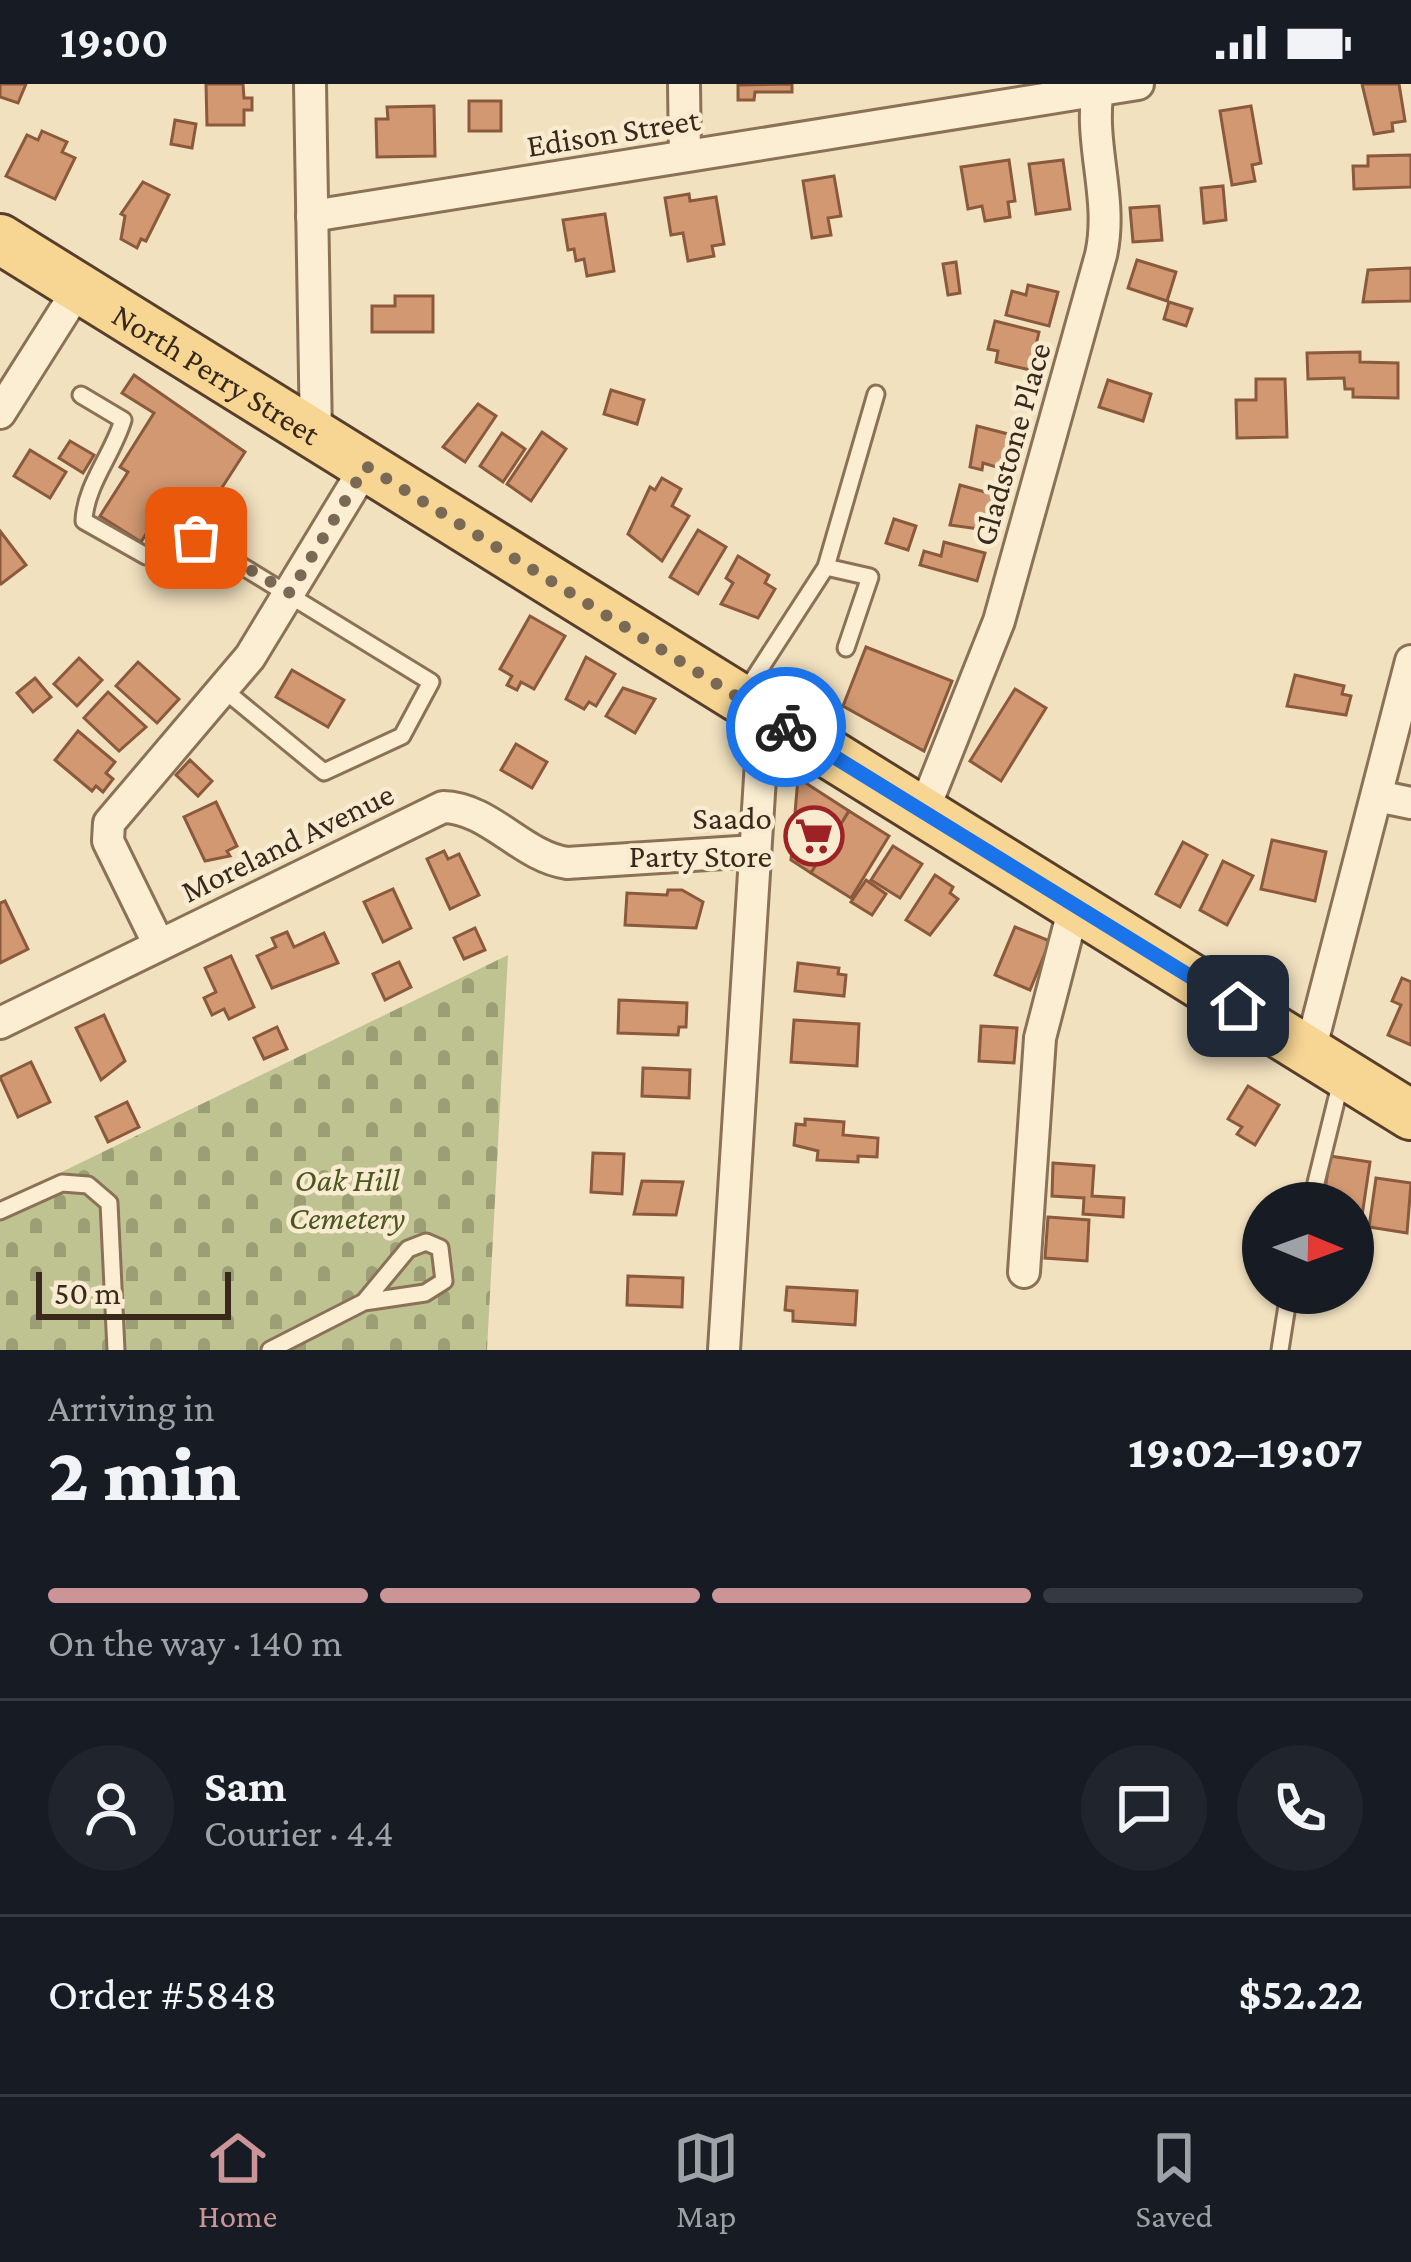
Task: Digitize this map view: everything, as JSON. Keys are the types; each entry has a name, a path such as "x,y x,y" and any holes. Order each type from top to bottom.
{"main road":[{"name":"North Perry Street","path":"0,239 1411,1114"}],"street":[{"path":"310,84 316,435"},
{"path":"684,84 685,156"},
{"name":"Edison Street","path":"313,216 1138,84"},
{"name":"Gladstone Place","path":"922,812 998,621 1101,255 1105,203 1092,116 1099,87"},
{"path":"0,413 79,287"},
{"path":"159,945 108,841 109,824 254,652 366,466"},
{"path":"1327,1062 1377,796 1411,661"},
{"path":"724,1350 755,851 752,707"},
{"path":"1377,796 1411,802"},
{"name":"Moreland Avenue","path":"0,1023 443,808 471,813 539,854 567,863 755,851"},
{"path":"1024,1271 1040,1038 1075,907"}],"lane":[{"path":"81,394 123,420 115,449 85,503 84,521 146,556 168,560 196,538 431,682 402,736 324,772 223,689"},
{"path":"752,707 826,568 876,394"},
{"path":"826,568 870,577 846,648"},
{"path":"1313,1182 1327,1062"},
{"path":"0,1210 62,1184 88,1184 109,1204 116,1350"},
{"path":"270,1350 364,1302 425,1294 444,1281 446,1263 440,1249 426,1242 409,1249 364,1302"},
{"path":"1280,1350 1286,1314"}],"green space":[{"name":"Oak Hill Cemetery","path":"508,955 487,1350 0,1350 0,1202"}],"building":[{"path":"0,84 26,84 18,103 0,97"},
{"path":"206,84 243,84 244,98 252,98 252,110 244,110 244,125 207,125"},
{"path":"792,84 792,92 755,92 754,100 738,100 738,85"},
{"path":"1362,84 1399,84 1405,121 1392,123 1393,131 1374,134"},
{"path":"469,101 501,101 501,131 469,131"},
{"path":"434,106 435,156 377,157 376,119 388,119 387,107"},
{"path":"1251,106 1261,163 1252,165 1255,181 1232,185 1220,111"},
{"path":"175,120 196,124 192,148 171,144"},
{"path":"42,131 67,142 62,152 75,158 55,199 6,176 27,135 38,140"},
{"path":"1411,155 1411,187 1354,189 1353,166 1368,166 1368,156"},
{"path":"1009,160 1015,201 1008,202 1010,217 985,221 982,206 968,209 961,167"},
{"path":"1063,160 1070,209 1036,214 1029,164"},
{"path":"834,176 841,216 828,218 831,235 812,238 803,181"},
{"path":"143,182 169,195 146,241 141,239 137,248 121,239 125,216 121,214"},
{"path":"1223,186 1226,220 1204,223 1201,188"},
{"path":"689,194 690,201 716,197 724,244 712,246 714,256 688,261 683,233 671,235 665,198"},
{"path":"1159,206 1162,240 1133,242 1130,208"},
{"path":"605,214 614,271 587,276 584,259 576,261 574,249 568,250 563,220"},
{"path":"1137,260 1176,272 1167,301 1128,288"},
{"path":"956,262 960,293 948,295 943,264"},
{"path":"1411,268 1411,301 1363,302 1368,270"},
{"path":"1028,285 1058,292 1049,326 1006,315 1012,291 1026,295"},
{"path":"395,296 433,296 433,332 372,332 372,306 395,306"},
{"path":"1169,302 1192,309 1186,326 1164,319"},
{"path":"995,321 1039,332 1030,370 996,362 998,351 988,349"},
{"path":"1360,352 1360,362 1398,363 1398,398 1353,397 1353,389 1345,389 1344,378 1308,379 1307,353"},
{"path":"134,375 245,452 201,520 178,504 172,513 163,507 141,542 100,516 128,472 120,467 154,413 122,393"},
{"path":"1256,379 1285,379 1287,437 1237,438 1236,400 1256,400"},
{"path":"1108,380 1151,394 1143,421 1099,407"},
{"path":"611,390 644,400 637,424 604,414"},
{"path":"478,404 496,416 465,462 443,447"},
{"path":"977,426 1012,435 1012,460 1006,459 1003,469 983,463 982,470 970,467"},
{"path":"542,432 566,449 531,501 507,484"},
{"path":"502,433 525,449 503,482 480,466"},
{"path":"70,441 94,455 83,473 59,458"},
{"path":"30,450 66,472 50,498 14,476"},
{"path":"662,478 681,489 672,506 689,516 662,561 628,534 650,487 655,490"},
{"path":"960,485 1003,497 994,531 950,525"},
{"path":"894,519 916,526 908,550 886,543"},
{"path":"698,530 726,547 698,594 670,577"},
{"path":"0,531 26,565 1,584 0,583"},
{"path":"944,542 985,553 977,581 920,565 924,551 941,556"},
{"path":"738,556 769,575 765,583 775,589 758,618 721,604 733,583 726,578"},
{"path":"530,616 565,636 534,689 521,682 517,690 507,685 512,676 500,669"},
{"path":"866,647 952,681 924,751 843,706"},
{"path":"586,657 615,674 596,706 589,702 584,709 566,699"},
{"path":"79,658 102,680 77,706 54,684"},
{"path":"138,662 179,699 157,723 116,686"},
{"path":"292,670 344,700 328,727 276,697"},
{"path":"1295,675 1344,686 1342,694 1351,696 1346,715 1287,706"},
{"path":"35,678 51,697 33,712 17,693"},
{"path":"623,688 655,699 635,733 606,716"},
{"path":"1015,689 1046,708 1001,781 970,761"},
{"path":"108,692 146,727 119,751 84,718"},
{"path":"78,731 115,762 106,773 113,779 103,792 96,786 92,791 55,760"},
{"path":"516,744 547,762 532,788 501,770"},
{"path":"190,760 212,781 198,796 176,775"},
{"name":"Saado Party Store","path":"798,778 849,811 811,873 791,860"},
{"path":"216,802 237,846 227,851 230,856 205,861 184,817"},
{"path":"849,811 889,836 851,898 811,873"},
{"path":"1272,840 1326,852 1315,901 1261,889"},
{"path":"1183,842 1207,855 1180,907 1156,894"},
{"path":"893,846 922,864 900,898 871,880"},
{"path":"444,851 448,859 459,854 479,895 450,909 427,859"},
{"path":"1223,861 1253,876 1227,925 1200,910"},
{"path":"935,875 953,887 950,893 958,899 930,935 906,920"},
{"path":"866,880 886,894 872,915 851,902"},
{"path":"393,889 411,928 383,942 364,902"},
{"path":"668,890 682,890 703,902 696,928 625,925 627,893 667,895"},
{"path":"5,901 28,949 0,963 0,903"},
{"path":"1015,927 1050,941 1030,990 995,975"},
{"path":"475,928 485,950 464,959 454,938"},
{"path":"287,932 294,947 324,933 338,963 272,988 257,956 276,947 272,938"},
{"path":"231,956 254,1007 229,1019 224,1009 212,1015 204,998 216,992 205,968"},
{"path":"399,962 411,987 385,1000 373,974"},
{"path":"798,963 839,968 838,974 846,975 844,996 795,991"},
{"path":"1402,978 1411,982 1411,1045 1388,1035 1401,1005 1392,1001"},
{"path":"619,1000 687,1003 686,1027 679,1027 678,1035 618,1033"},
{"path":"104,1015 125,1061 101,1080 76,1028"},
{"path":"794,1020 859,1024 857,1066 791,1062"},
{"path":"981,1026 1017,1028 1014,1063 979,1061"},
{"path":"277,1027 287,1049 264,1059 254,1038"},
{"path":"31,1062 50,1102 18,1117 0,1077"},
{"path":"643,1068 690,1070 689,1098 642,1096"},
{"path":"1248,1086 1279,1105 1255,1145 1237,1134 1242,1127 1228,1119"},
{"path":"127,1102 139,1127 108,1142 96,1117"},
{"path":"805,1119 844,1122 843,1135 878,1138 877,1157 858,1156 858,1162 817,1160 818,1151 794,1145 796,1124 805,1125"},
{"path":"593,1153 624,1154 622,1194 591,1192"},
{"path":"1330,1156 1370,1162 1367,1182 1326,1182"},
{"path":"1053,1163 1094,1166 1092,1196 1124,1198 1123,1217 1083,1214 1084,1198 1052,1196"},
{"path":"1376,1178 1411,1183 1407,1233 1374,1228"},
{"path":"642,1181 683,1182 676,1215 634,1214"},
{"path":"1048,1217 1089,1220 1087,1261 1045,1258"},
{"path":"628,1276 683,1278 682,1307 627,1305"},
{"path":"787,1287 857,1291 855,1325 793,1321 793,1311 785,1310"}],"way so far":[{"path":"196,538 290,593 366,466 786,727"}],"place":[{"name":"Saado Party Store","path":"814,836"}],"route":[{"path":"786,727 1238,1006"}]}
